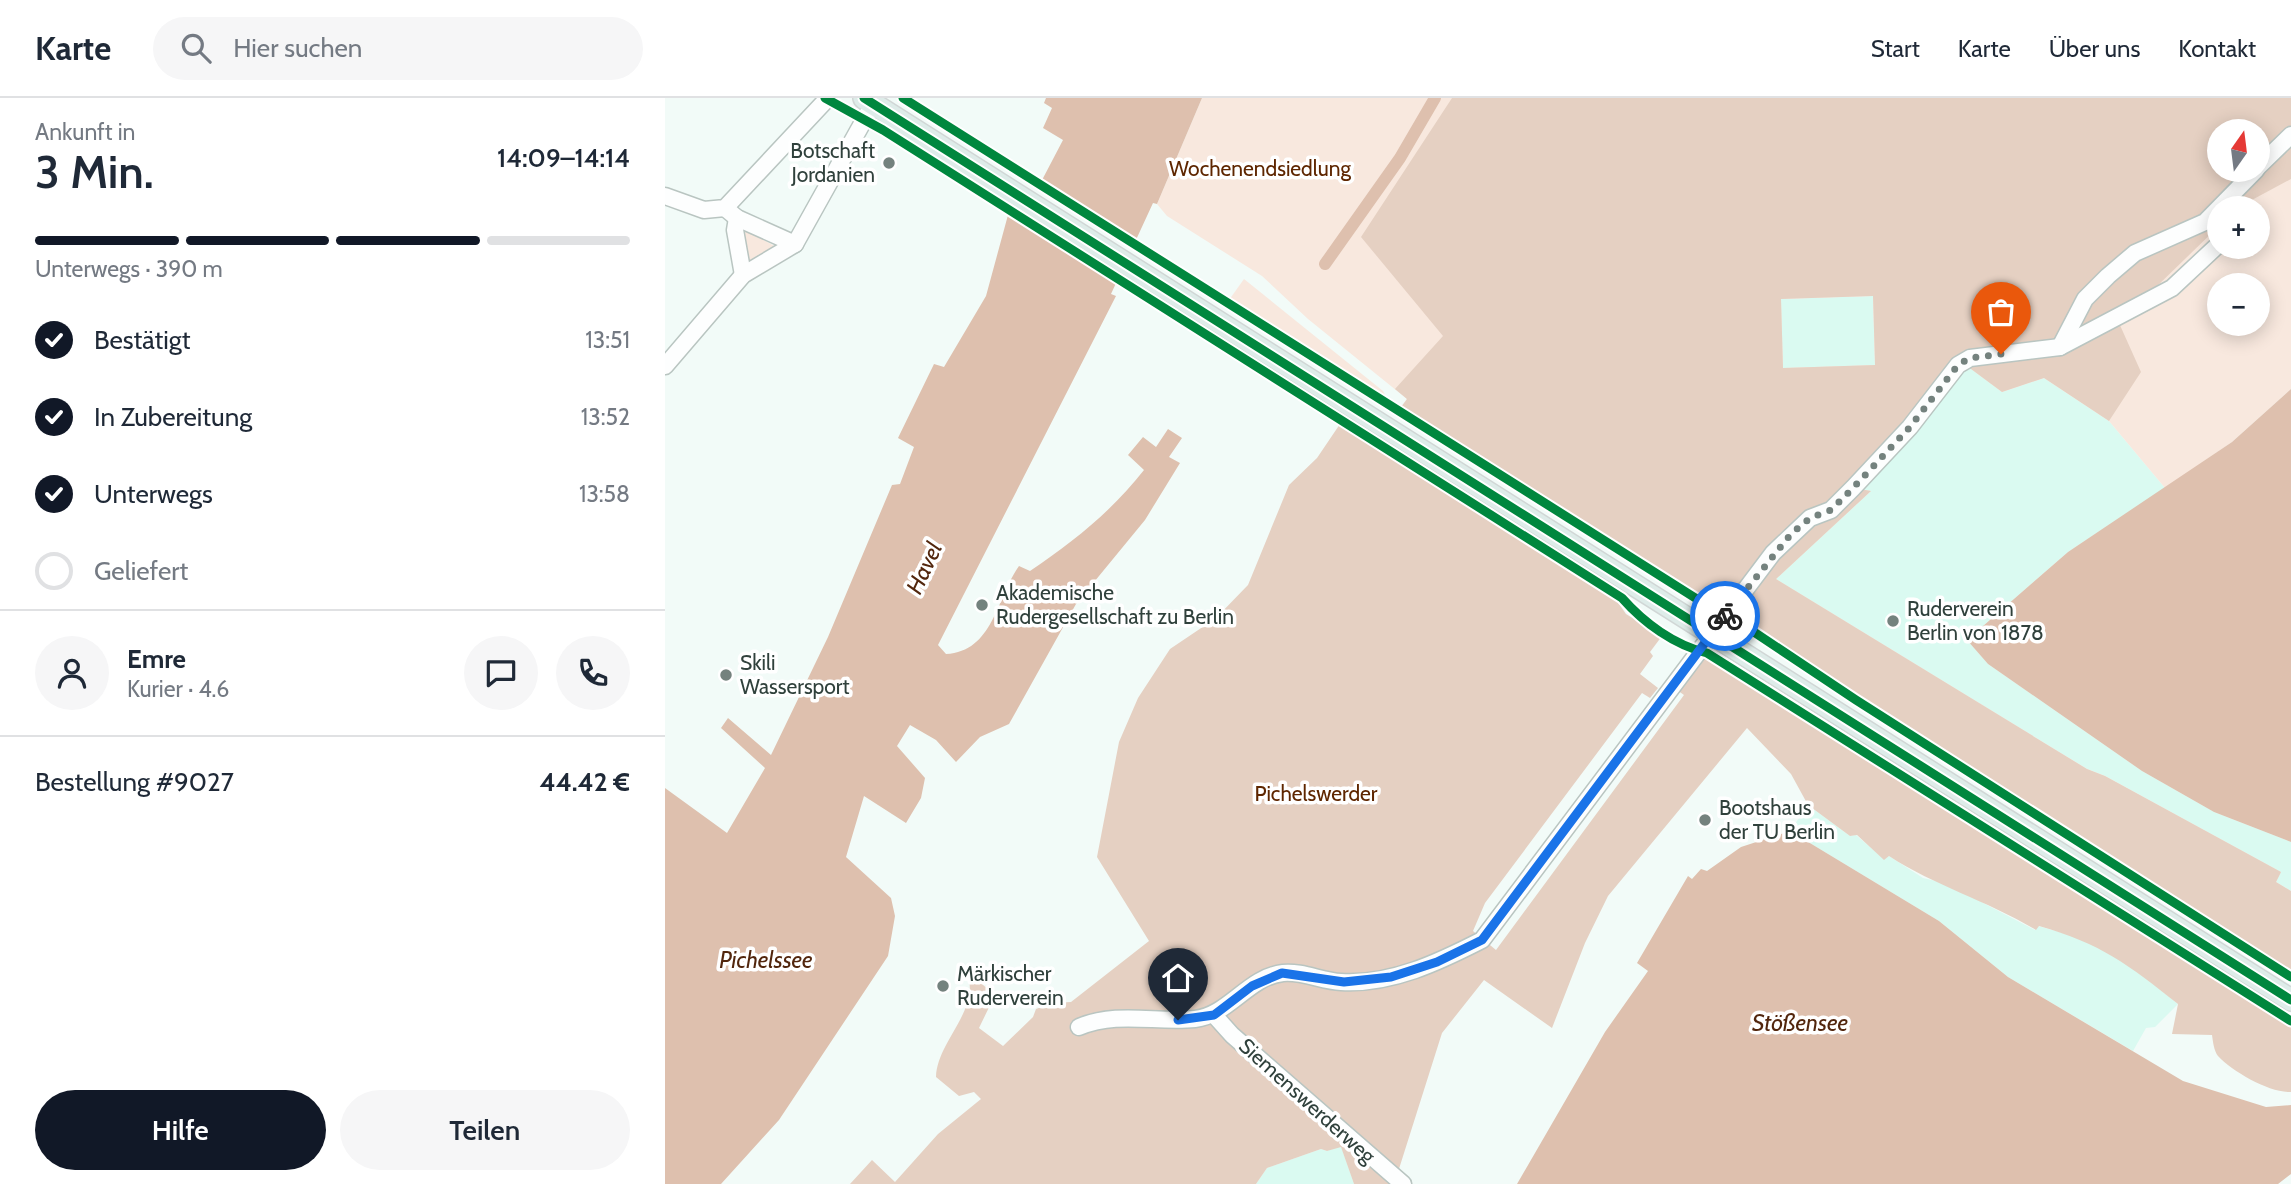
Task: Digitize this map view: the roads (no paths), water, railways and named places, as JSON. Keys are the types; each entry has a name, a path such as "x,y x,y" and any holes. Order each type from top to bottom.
{"main road":[{"path":"869,101 2291,1000"}],"street":[{"path":"731,213 828,98"},
{"path":"665,366 743,275 795,244 869,101"},
{"path":"2270,156 2291,135"},
{"path":"2060,347 2085,299 2108,276 2135,253 2205,222 2244,182"},
{"path":"665,196 704,210 731,213 795,244"},
{"path":"731,213 743,275"},
{"path":"1079,1027 1096,1020 1114,1018 1178,1020 1214,1015 1252,986 1282,973 1344,982 1391,977 1437,962 1482,940 1782,544 1810,518 1831,510 1853,488 1910,427 1958,365 1970,358 2060,347 2172,288 2207,255"},
{"name":"Siemenswerderweg","path":"1214,1015 1252,1053 1403,1184"}],"water":[{"path":"1046,98 1202,98 1157,204 1153,203 1111,294 1116,296 938,645 946,654 962,651 974,643 992,621 1019,566 1030,571 1077,537 1119,499 1144,470 1128,455 1143,437 1156,447 1168,429 1182,438 1169,457 1180,463 1145,520 1076,604 1009,724 980,737 956,762 936,740 910,725 897,746 925,778 921,798 906,823 864,796 846,857 891,898 895,916 888,956 779,1120 721,1184 665,1184 665,788 727,833 765,768 721,728 728,718 771,755 828,637 892,485 900,484 914,447 898,438 934,364 944,367 986,296 1008,215 1041,182 1063,140 1043,128 1052,108 1044,103"},
{"path":"2291,389 2291,842 2214,812 2142,771 1988,664 1967,640 2068,552 2232,442"},
{"name":"Stößensee","path":"1790,831 1939,921 2008,977 2183,1081 2266,1107 2291,1105 2291,1174 2278,1184 1517,1184 1605,1032 1648,971 1637,963 1688,876 1692,879 1701,869 1707,871 1741,847"}],"waterway":[{"path":"1325,264 1400,158 1435,98"}],"place":[{"name":"Botschaft Jordanien","path":"889,163"},
{"name":"Akademische Rudergesellschaft zu Berlin","path":"982,605"},
{"name":"Ruderverein Berlin von 1878","path":"1893,621"},
{"name":"Skili Wassersport","path":"726,675"},
{"name":"Bootshaus der TU Berlin","path":"1705,820"},
{"name":"Märkischer Ruderverein","path":"943,986"}],"park label":[{"name":"Wochenendsiedlung","path":"1260,169"},
{"name":"Pichelswerder","path":"1316,794"}],"water label":[{"name":"Havel","path":"924,568"},
{"name":"Pichelssee","path":"766,960"}]}
